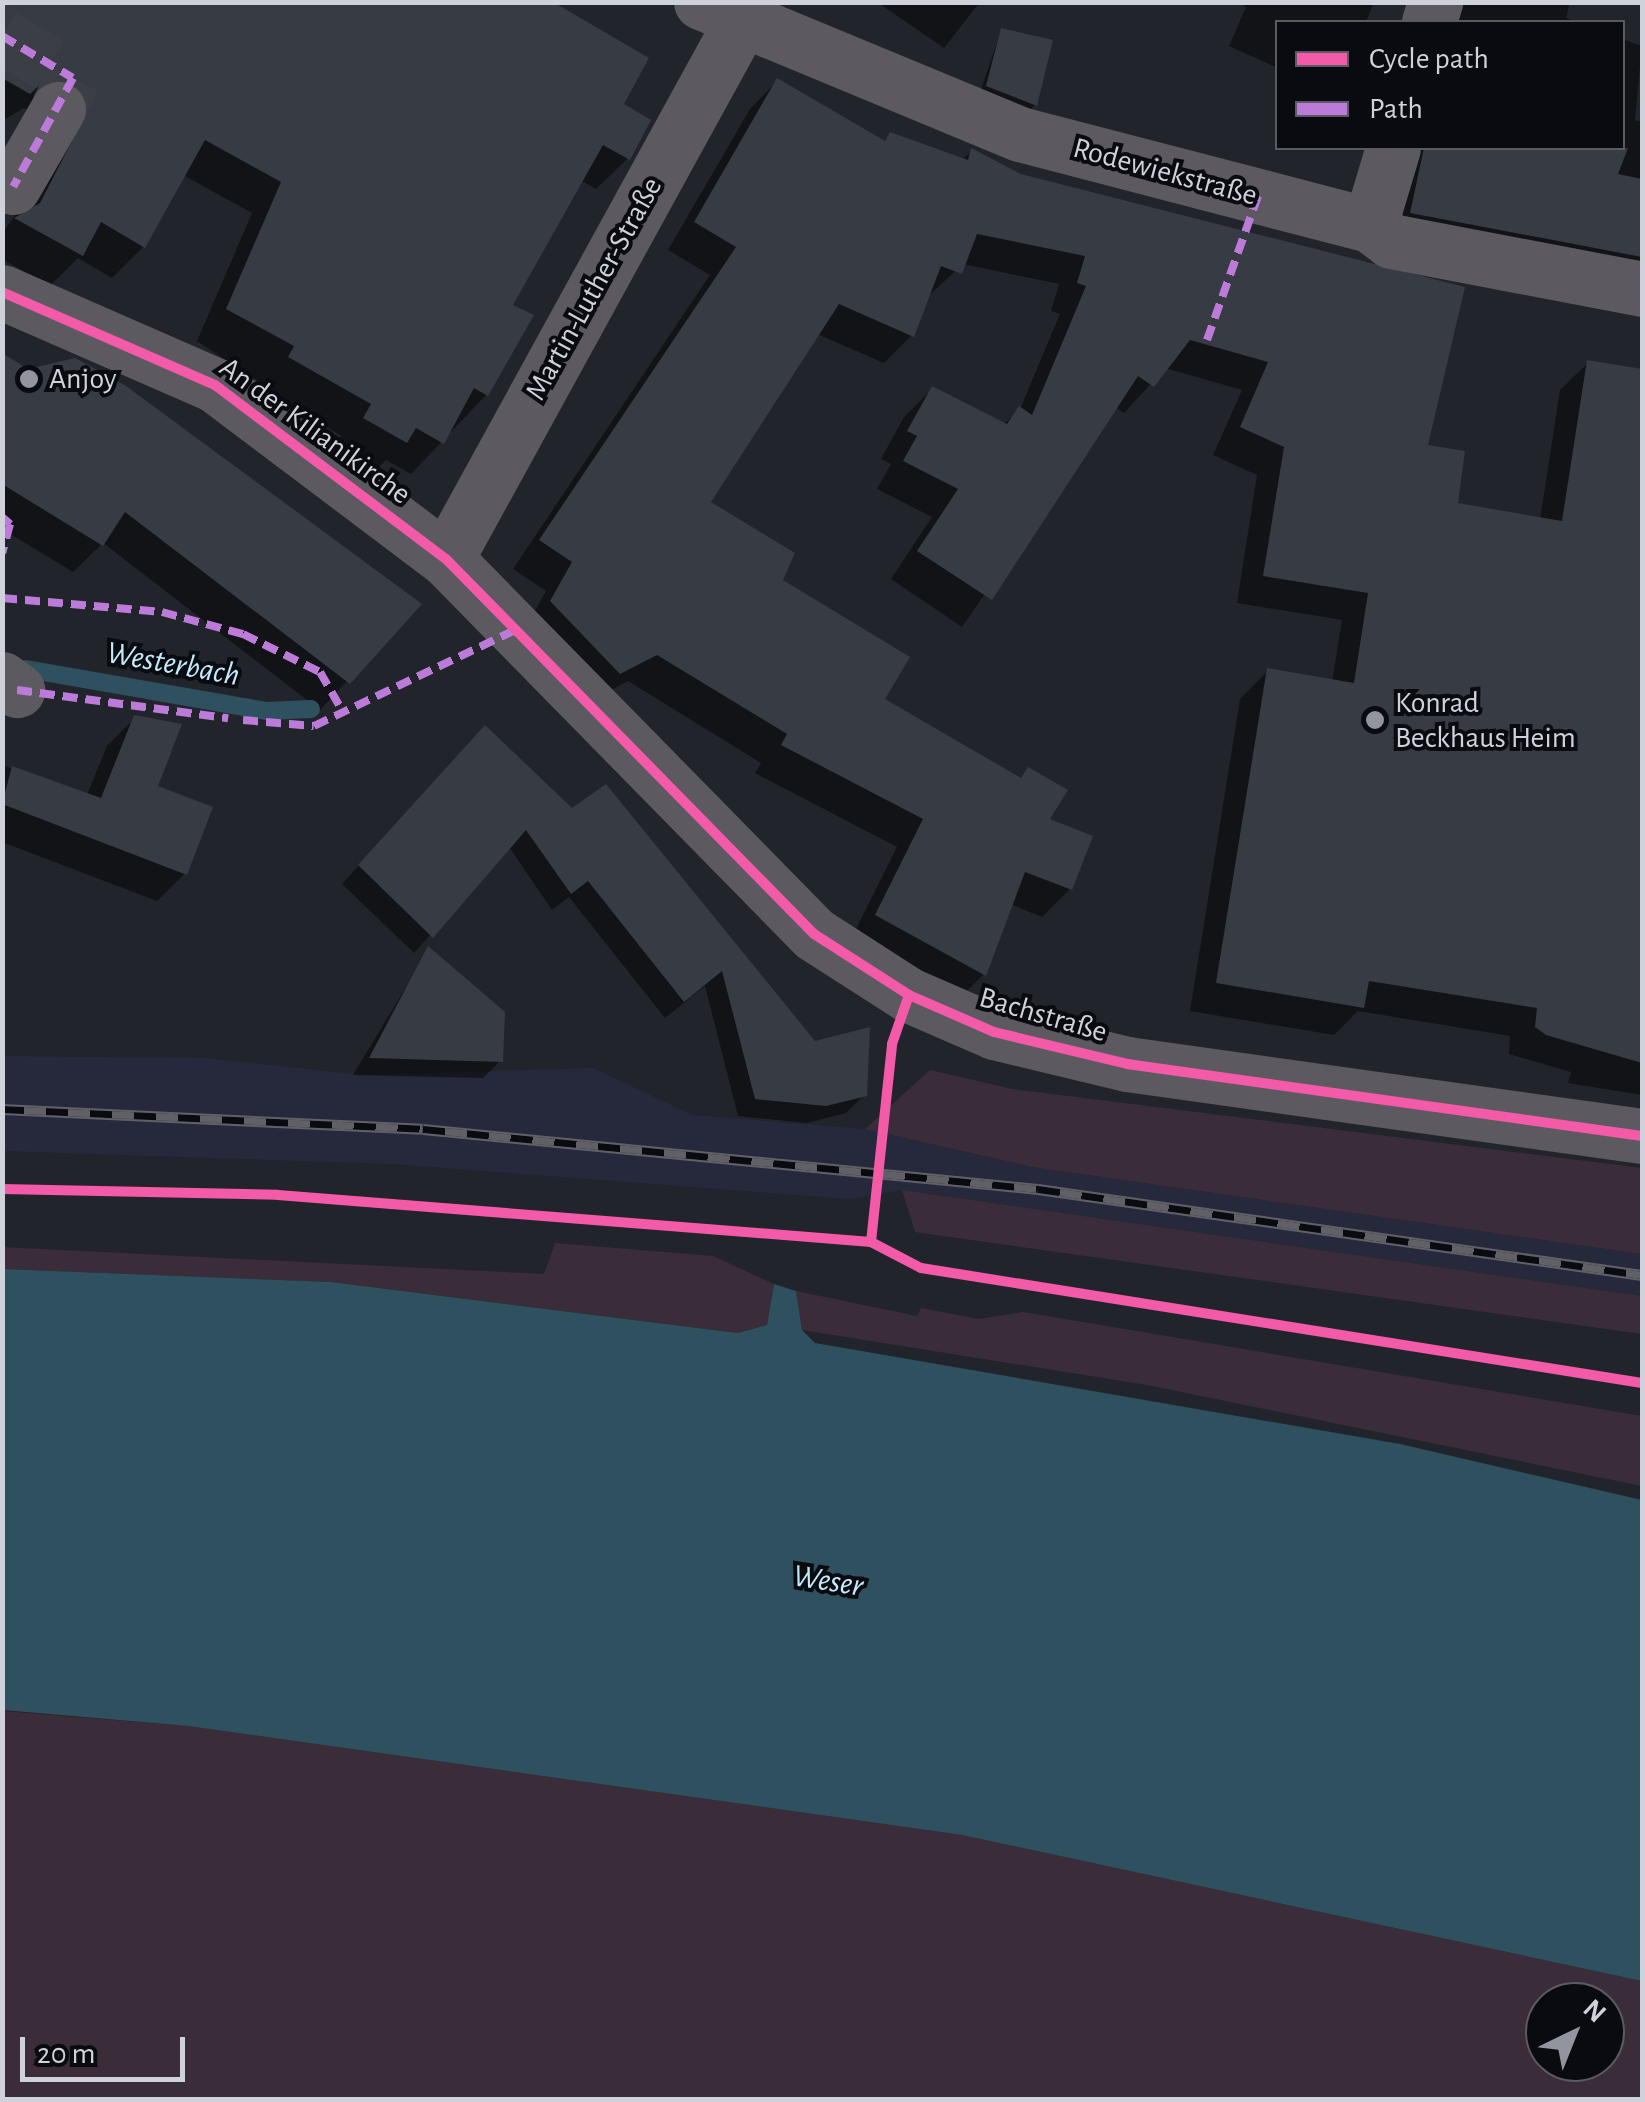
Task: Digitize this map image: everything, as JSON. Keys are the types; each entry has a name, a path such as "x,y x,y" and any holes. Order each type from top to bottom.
{"street":[{"name":"Rodewiekstraße","path":"722,11 1020,134 1370,226 1390,240 1642,289"},
{"name":"Martin-Luther-Straße","path":"446,559 722,11"},
{"path":"14,188 58,109"},
{"path":"1370,226 1392,150"},
{"name":"An der Kilianikirche","path":"2,292 214,385 446,559 516,630"},
{"name":"Bachstraße","path":"516,630 814,934 909,995 994,1032 1127,1064 1642,1136"}],"shaded area":[{"path":"3,1056 204,1058 363,1075 594,1068 692,1115 865,1129 1032,1167 1642,1254 1642,1296 902,1190 848,1199 391,1164 3,1151"},
{"path":"930,1070 1012,1089 1642,1168 1642,1254 1032,1167 865,1129"},
{"path":"902,1190 1642,1296 1642,1334 915,1232"},
{"path":"555,1243 713,1256 774,1284 767,1325 738,1333 331,1282 3,1269 2,1247 544,1274"},
{"path":"796,1291 917,1316 921,1308 979,1319 1023,1312 1642,1416 1642,1486 1147,1385 802,1330"},
{"path":"2,1711 188,1726 962,1835 1642,1981 1642,2099 3,2099"}],"water":[{"name":"Weser","path":"3,1269 331,1282 738,1333 767,1325 774,1284 796,1291 802,1330 815,1343 1400,1444 1642,1500 1642,1981 962,1835 188,1726 3,1710"}],"building":[{"path":"2,2 553,2 649,58 624,104 651,120 630,160 603,145 513,305 534,315 488,396 474,388 444,444 416,428 407,443 363,418 371,404 288,357 294,346 226,309 281,182 205,140 145,248 101,222 83,256 14,218 40,203 89,108 73,82 43,82 30,94 2,78"},
{"path":"1001,28 1053,40 1037,106 986,86"},
{"path":"777,78 885,141 890,132 968,160 971,148 1021,174 1465,287 1428,445 1465,451 1458,503 1562,521 1587,360 1642,369 1642,1063 1546,1035 1535,1027 1537,1008 1369,981 1364,1008 1216,983 1267,668 1354,683 1368,593 1263,576 1284,447 1240,427 1268,362 1190,340 1154,387 1138,376 992,600 917,551 958,489 903,461 917,436 907,431 932,386 1007,424 1019,406 1032,415 1086,286 1077,283 1085,256 977,234 962,274 941,266 914,337 839,304 711,502 795,553 783,580 910,657 885,699 1021,778 1028,767 1068,790 1050,819 1093,836 1072,890 1025,872 986,976 875,915 923,819 781,745 787,734 657,655 620,674 550,601 572,562 539,540 736,247 694,222"},
{"path":"1628,148 1618,174 1642,179 1642,257 1410,213 1424,150"},
{"path":"2,353 28,369 75,358 126,386 422,604 350,684 125,512 103,546 2,484"},
{"path":"134,715 182,724 158,786 213,807 187,875 2,804 12,766 101,798"},
{"path":"485,725 572,808 606,784 815,1041 870,1027 867,1096 826,1106 755,1099 722,971 684,1002 588,881 571,894 526,830 433,938 358,865"},
{"path":"428,946 505,1012 503,1062 369,1058"}],"waterway":[{"name":"Westerbach","path":"26,669 266,711 311,709"}],"tunnel":[{"path":"2,36 73,78 58,109"}],"railway":[{"path":"2,1109 423,1129 1038,1189 1642,1275"}],"marked path":[{"path":"2,36 73,78 13,187"},
{"path":"1207,340 1258,196"},
{"path":"2,517 10,524 2,553"},
{"path":"2,598 162,612 243,634 320,672 343,712"},
{"path":"243,720 314,726 515,630"},
{"path":"17,690 228,718"}],"cycle path":[{"path":"2,292 215,385 446,559 814,934 909,995 994,1032 1127,1064 1642,1136"},
{"path":"871,1242 892,1044 909,995"},
{"path":"2,1189 278,1195 871,1242 921,1268 1642,1383"}],"place":[{"name":"Anjoy","path":"29,379"},
{"name":"Konrad Beckhaus Heim","path":"1375,720"}]}
